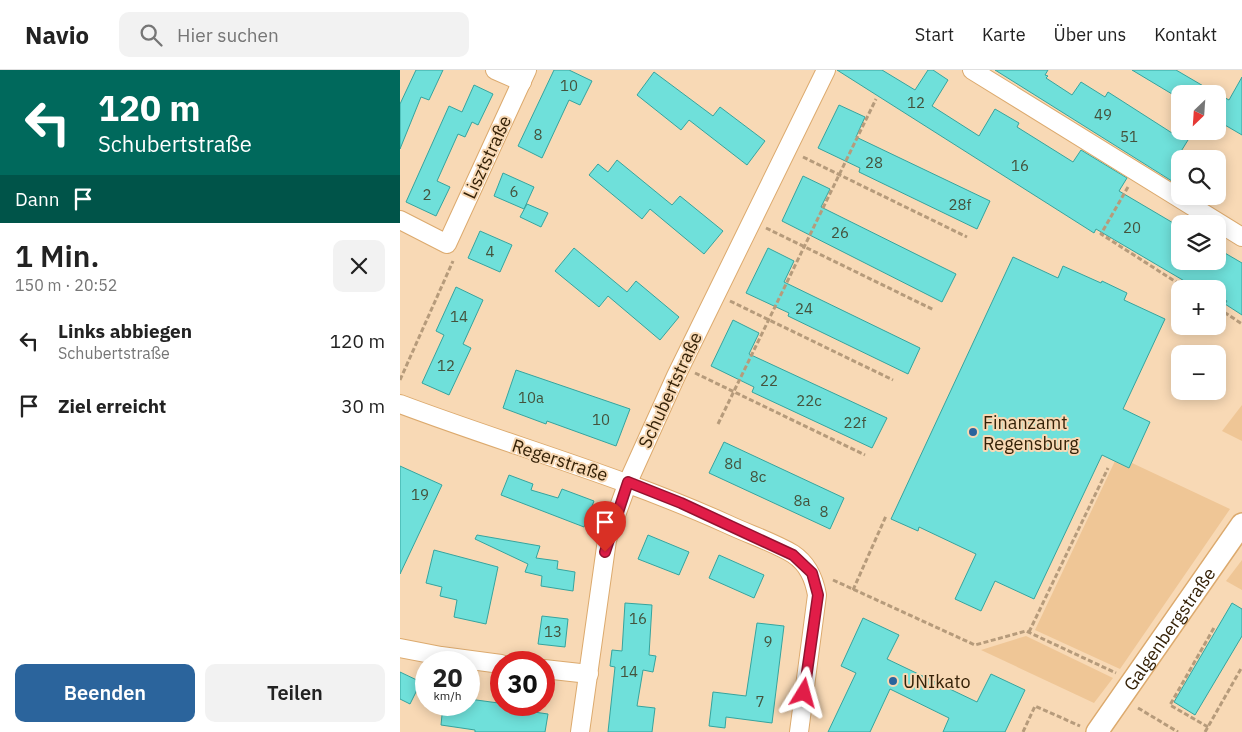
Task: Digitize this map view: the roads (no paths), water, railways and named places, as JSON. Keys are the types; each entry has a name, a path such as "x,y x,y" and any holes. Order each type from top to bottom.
{"street":[{"path":"495,70 524,76"},
{"name":"Schubertstraße","path":"580,732 607,540 628,482 681,366 826,70"},
{"path":"972,70 1242,237"},
{"name":"Lisztstraße","path":"400,220 447,244 524,76"},
{"name":"Regerstraße","path":"400,404 473,432 628,482 681,503 793,555 812,573 818,595 799,732"},
{"name":"Galgenbergstraße","path":"1091,730 1133,683 1242,524"},
{"path":"400,648 490,663"},
{"path":"555,670 589,674"}],"place":[{"name":"Finanzamt Regensburg","path":"973,432"},
{"name":"UNIkato","path":"893,681"}]}
